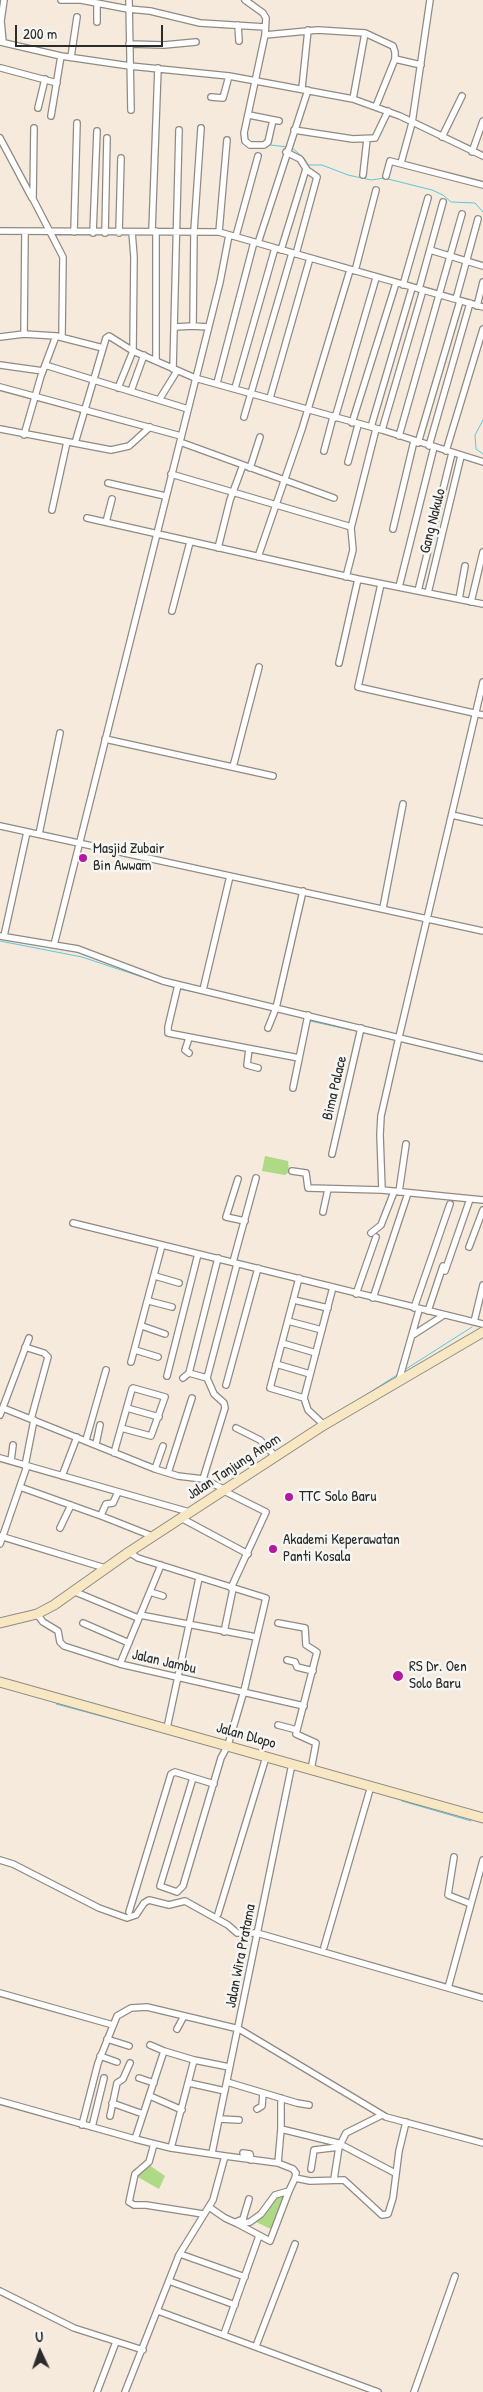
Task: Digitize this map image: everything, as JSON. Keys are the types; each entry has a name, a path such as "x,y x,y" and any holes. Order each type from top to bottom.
{"main road":[{"name":"Jalan Tanjung Anom","path":"0,1623 36,1614 73,1591 152,1536 324,1425 483,1332"},
{"name":"Jalan Dlopo","path":"0,1682 218,1742 266,1760 292,1764 483,1818"}],"street":[{"path":"4,0 0,21 2,42 61,56 130,66 229,76 354,99 388,111 483,156"},
{"path":"61,0 150,11 200,23 265,27"},
{"path":"129,0 131,110"},
{"path":"245,0 265,15 265,35 248,115 244,138 250,145 256,146 267,143 276,121 248,115"},
{"path":"401,164 412,123 430,0"},
{"path":"97,22 98,4"},
{"path":"71,57 77,17"},
{"path":"238,25 239,41"},
{"path":"265,35 308,30 365,33 393,46 396,52 395,59 376,106"},
{"path":"217,383 256,242 294,130 305,89 308,30"},
{"path":"354,99 365,33"},
{"path":"129,44 164,45 196,42"},
{"path":"52,116 61,56"},
{"path":"395,59 421,65"},
{"path":"1,68 57,83"},
{"path":"156,361 154,231 158,68"},
{"path":"211,97 223,98 229,76"},
{"path":"38,108 45,79"},
{"path":"442,137 462,96"},
{"path":"294,130 342,138 367,139 378,136 388,111"},
{"path":"472,152 483,121"},
{"path":"74,232 76,123"},
{"path":"33,200 34,128"},
{"path":"192,326 194,231 201,128"},
{"path":"159,400 175,370 179,130"},
{"path":"93,233 97,131"},
{"path":"0,138 63,257 59,336 44,368 24,435"},
{"path":"105,233 107,138"},
{"path":"363,176 367,139"},
{"path":"219,232 227,140"},
{"path":"244,417 317,179 306,169 300,159 287,149"},
{"path":"54,945 208,327 233,236 258,156"},
{"path":"119,233 121,158"},
{"path":"386,176 389,161 483,185"},
{"path":"107,166 120,166"},
{"path":"235,388 278,249 306,169"},
{"path":"258,557 307,410 376,190"},
{"path":"403,285 428,198"},
{"path":"376,429 421,290 443,202"},
{"path":"399,436 462,214"},
{"path":"393,529 416,442 458,300 466,260 478,219"},
{"path":"0,231 93,233 154,231 219,232 480,306 483,282"},
{"path":"24,334 25,232"},
{"path":"118,388 133,351 134,266 132,232"},
{"path":"430,250 483,266"},
{"path":"270,398 310,258"},
{"path":"324,451 376,278"},
{"path":"348,462 355,424 396,283"},
{"path":"346,577 353,550 351,528 412,288"},
{"path":"399,587 431,447 470,303"},
{"path":"175,327 208,327"},
{"path":"418,591 449,452 483,329"},
{"path":"0,338 24,334 59,336 102,348"},
{"path":"74,443 102,348 108,336 133,351 195,378 252,392 483,462"},
{"path":"131,391 144,355"},
{"path":"0,365 44,368 93,380 188,408"},
{"path":"0,387 150,427 250,468 334,498"},
{"path":"0,429 111,450 124,448 136,441 150,427"},
{"path":"250,468 260,437"},
{"path":"52,510 67,442"},
{"name":"Gang Nakulo","path":"428,593 461,456"},
{"path":"218,548 233,491 243,465"},
{"path":"171,474 233,491 351,528"},
{"path":"108,484 165,496"},
{"path":"106,522 112,499"},
{"path":"87,518 346,577 483,604"},
{"path":"172,611 190,542"},
{"path":"471,602 483,552"},
{"path":"459,599 465,566"},
{"path":"339,663 358,579"},
{"path":"381,584 358,687 483,715"},
{"path":"233,767 258,667"},
{"path":"382,1190 380,1124 483,682"},
{"path":"38,834 60,733"},
{"path":"105,739 272,776"},
{"path":"383,908 403,804"},
{"path":"452,815 483,822"},
{"path":"0,826 483,931"},
{"path":"27,832 2,936 78,949 178,987 203,990 483,1058"},
{"path":"203,990 230,876"},
{"path":"268,1028 276,1008 303,891"},
{"path":"178,987 168,1032 189,1038 299,1058"},
{"path":"293,1088 308,1016"},
{"name":"Bima Palace","path":"332,1154 362,1028"},
{"path":"189,1038 185,1049 189,1053"},
{"path":"249,1049 246,1065 258,1068"},
{"path":"356,1294 373,1235 381,1225 397,1192 406,1144"},
{"path":"292,1171 306,1173 308,1188 382,1190 483,1200"},
{"path":"204,1478 225,1408 224,1403 214,1394 207,1378 256,1178"},
{"path":"238,1179 226,1217 245,1221"},
{"path":"323,1212 328,1189"},
{"path":"372,1298 408,1193"},
{"path":"428,1311 470,1199"},
{"path":"400,1380 413,1335 417,1309 450,1204"},
{"path":"469,1247 483,1210"},
{"path":"73,1223 483,1324"},
{"path":"132,1362 162,1246"},
{"path":"167,1376 198,1254"},
{"path":"183,1378 189,1373 218,1258"},
{"path":"226,1384 258,1268"},
{"path":"155,1276 179,1283"},
{"path":"299,1278 270,1389 304,1398"},
{"path":"474,1322 483,1285"},
{"path":"324,1425 308,1410 304,1398 333,1287"},
{"path":"294,1300 328,1308"},
{"path":"149,1301 172,1307"},
{"path":"413,1335 444,1315"},
{"path":"288,1321 322,1330"},
{"path":"142,1326 165,1334"},
{"path":"0,1415 29,1338"},
{"path":"282,1343 316,1353"},
{"path":"0,1544 26,1466 33,1420 48,1357 44,1353 26,1347"},
{"path":"135,1350 158,1357"},
{"path":"276,1364 310,1374"},
{"path":"86,1440 106,1370"},
{"path":"189,1373 207,1378"},
{"path":"114,1452 121,1428 127,1408 134,1388 162,1394 165,1398 150,1437 121,1428"},
{"path":"168,1473 192,1398"},
{"path":"3,1408 155,1469 168,1473 204,1478 266,1512 232,1588 224,1632"},
{"path":"127,1408 159,1417"},
{"path":"96,1444 100,1425"},
{"path":"236,1428 260,1440 276,1457"},
{"path":"62,1476 77,1437"},
{"path":"11,1461 13,1445"},
{"path":"155,1469 162,1446"},
{"path":"0,1458 189,1512"},
{"path":"20,1487 101,1515 152,1536"},
{"path":"101,1515 105,1506 113,1504 118,1492"},
{"path":"60,1528 71,1505"},
{"path":"181,1518 248,1554"},
{"path":"1,1537 105,1568"},
{"path":"129,1552 138,1558 266,1598 244,1691 228,1745 221,1758 183,1886 177,1892 162,1889 160,1883 193,1778"},
{"path":"120,1664 161,1565"},
{"path":"168,1728 199,1578"},
{"path":"73,1591 139,1617 256,1637"},
{"path":"150,1592 163,1596"},
{"name":"Jalan Jambu","path":"36,1614 42,1622 58,1631 60,1642 64,1646 120,1664 177,1679 244,1691 304,1706"},
{"path":"278,1622 306,1628 306,1645 317,1652 297,1730 297,1736 316,1742 311,1770"},
{"path":"83,1623 129,1643"},
{"path":"287,1660 295,1662 297,1667 313,1671"},
{"path":"278,1725 297,1730"},
{"path":"218,1742 221,1758"},
{"path":"218,1914 266,1760"},
{"name":"Jalan Wira Pratama","path":"212,2153 292,1764"},
{"path":"129,1912 170,1776 175,1772 214,1784"},
{"path":"324,1947 371,1786"},
{"path":"454,1857 448,1894 471,1904"},
{"path":"0,1860 13,1864 99,1908 127,1918 136,1915 144,1903 149,1900 169,1905 185,1901 228,1925 234,1932 258,1933 483,1998"},
{"path":"448,1988 483,1860"},
{"path":"0,1993 113,2025"},
{"path":"82,2125 100,2056 113,2025 120,2012 138,2007 156,2008 239,2029 382,2115 483,2143"},
{"path":"177,2029 184,2016"},
{"path":"107,2039 129,2046"},
{"path":"150,2045 194,2060 229,2067"},
{"path":"135,2140 164,2051"},
{"path":"100,2056 117,2062"},
{"path":"171,2148 194,2060"},
{"path":"110,2116 117,2084 123,2079 130,2063"},
{"path":"92,2127 104,2078"},
{"path":"139,2078 154,2083"},
{"path":"227,2082 309,2105"},
{"path":"189,2084 225,2091"},
{"path":"257,2110 262,2106 262,2093"},
{"path":"150,2096 182,2110"},
{"path":"278,2163 281,2098"},
{"path":"0,2101 135,2140 171,2148 278,2163 292,2169 296,2173 270,2240 259,2236 209,2207"},
{"path":"112,2104 143,2114"},
{"path":"334,2179 339,2145 347,2132 382,2115"},
{"path":"220,2119 239,2120"},
{"path":"295,2178 310,2181 334,2179 347,2182 366,2201 384,2215 391,2209 395,2173 406,2122"},
{"path":"281,2129 339,2145 395,2173"},
{"path":"154,2144 149,2162 135,2174 129,2202 134,2205 146,2205 203,2214"},
{"path":"311,2169 315,2150 339,2145"},
{"path":"243,2153 250,2154 251,2160"},
{"path":"125,2392 180,2254 217,2191 225,2156"},
{"path":"236,2223 250,2222 256,2219 275,2195 289,2191"},
{"path":"236,2223 242,2219 249,2198"},
{"path":"224,2334 259,2236"},
{"path":"256,2346 295,2244"},
{"path":"180,2254 245,2277"},
{"path":"414,2392 455,2276"},
{"path":"169,2281 235,2305"},
{"path":"0,2291 74,2328 142,2350"},
{"path":"158,2311 378,2392"},
{"path":"96,2392 116,2342"}],"green space":[{"path":"265,1156 288,1161 289,1172 285,1175 262,1171"},
{"path":"149,2165 165,2176 159,2189 136,2176"},
{"path":"287,2192 273,2230 256,2222 277,2196"}],"waterway":[{"path":"270,145 288,147"},
{"path":"292,148 304,158 308,165 322,165 348,175 371,180 384,178 432,190 443,195 451,202 475,203 483,212"},
{"path":"483,420 475,435 476,449 483,454"},
{"path":"0,941 82,957 175,988"},
{"path":"179,989 195,992"},
{"path":"293,1015 304,1018"},
{"path":"310,1021 351,1030"},
{"path":"363,1032 368,1033"},
{"path":"402,1041 483,1062"},
{"path":"406,1369 472,1327"},
{"path":"361,1398 397,1375"},
{"path":"349,1405 356,1401"},
{"path":"151,1532 173,1518"},
{"path":"56,1704 176,1736"},
{"path":"196,1742 215,1747"},
{"path":"233,1752 244,1755"},
{"path":"331,1780 358,1788"},
{"path":"402,1801 471,1821"}],"place":[{"name":"Masjid Zubair Bin Awwam","path":"83,858"},
{"name":"TTC Solo Baru","path":"289,1497"},
{"name":"Akademi Keperawatan Panti Kosala","path":"273,1549"},
{"name":"RS Dr. Oen Solo Baru","path":"398,1676"}]}
